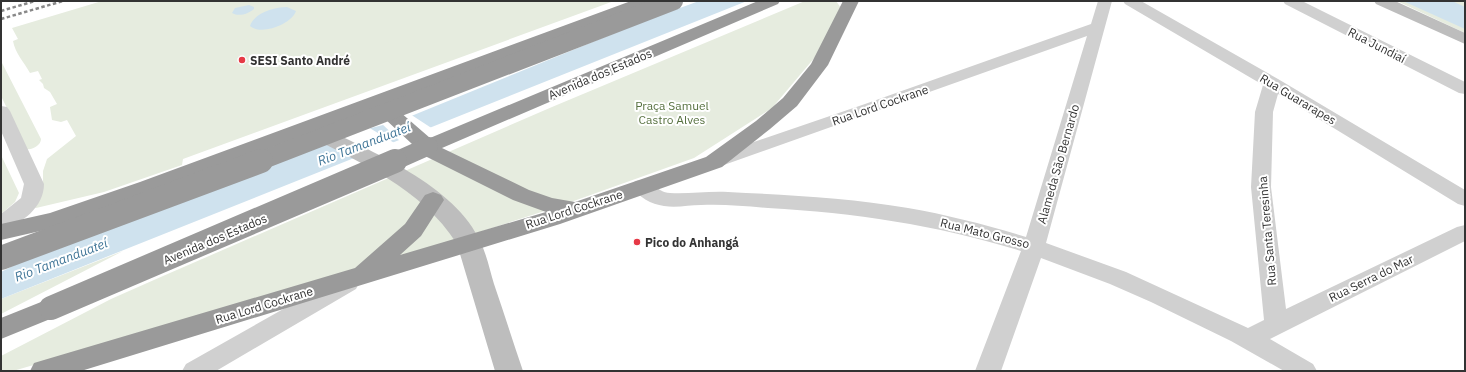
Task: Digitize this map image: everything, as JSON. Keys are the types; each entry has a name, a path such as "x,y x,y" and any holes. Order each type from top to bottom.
{"highway":[{"path":"1,240 148,188 307,128 389,106 646,1"},
{"path":"1,258 265,159 674,1"},
{"name":"Avenida dos Estados","path":"1,329 148,268 429,146 772,1"},
{"path":"714,162 763,125 790,102 819,65 851,1"},
{"path":"389,106 432,151 521,196 549,205 576,210"},
{"name":"Rua Lord Cockrane","path":"44,371 359,277 576,210 714,162"},
{"path":"359,277 413,230 433,200"},
{"path":"1,232 54,220"}],"main road":[{"path":"1382,1 1465,39"},
{"path":"307,128 389,169 433,200 462,229 469,243 509,371"}],"street":[{"name":"Alameda São Bernardo","path":"988,371 1034,246 1105,1"},
{"name":"Rua Guararapes","path":"1130,1 1272,83 1465,199"},
{"name":"Rua Jundiaí","path":"1290,1 1465,89"},
{"name":"Rua Lord Cockrane","path":"714,162 871,108 1097,27"},
{"name":"Rua Santa Teresinha","path":"1272,83 1264,112 1262,187 1276,325"},
{"path":"1,111 34,184 35,191 34,196 21,210 1,223"},
{"name":"Rua Mato Grosso","path":"642,186 651,195 662,199 706,198 809,203 864,209 940,221 989,232 1034,246 1106,273 1174,302 1248,339 1304,371"},
{"name":"Rua Serra do Mar","path":"1276,325 1465,232"},
{"path":"195,371 359,277"},
{"path":"1248,339 1276,325"}],"green space":[{"name":"SESI Santo André","path":"102,1 614,1 183,159 182,165 104,192 36,208 33,207 43,190 43,171 47,159 76,136 67,120 61,122 52,120 50,107 57,104 50,92 44,88 43,84 39,80 42,79 38,71 30,73 18,53 13,41 18,39 12,28"},
{"name":"Praça Samuel Castro Alves","path":"805,1 836,1 841,8 816,56 772,108 694,158 557,207 380,264 13,371 1,371 1,356 111,299 552,107"},
{"path":"1397,1 1465,1 1465,33"},
{"path":"1,61 41,139 40,143 34,148 27,149 1,96"},
{"path":"1,155 19,193 15,202 1,214"},
{"path":"123,251 1,314 1,299"}],"water":[{"name":"Rio Tamanduateí","path":"699,1 747,1 1,299 1,272 82,231 351,133 399,121 639,23"},
{"path":"1403,1 1452,1 1465,7 1465,29"},
{"path":"249,5 254,7 254,9 240,15 232,13 235,8"},
{"path":"287,7 296,11 289,20 283,24 261,30 250,26 252,21 260,14 276,8"}],"pier":[{"path":"410,114 433,129 401,142 381,123"},
{"path":"368,127 396,144 361,158 322,142"}],"railway":[{"path":"1,11 35,1"},
{"path":"1,19 63,1"}],"place":[{"name":"SESI Santo André","path":"242,60"},
{"name":"Pico do Anhangá","path":"637,242"}]}
